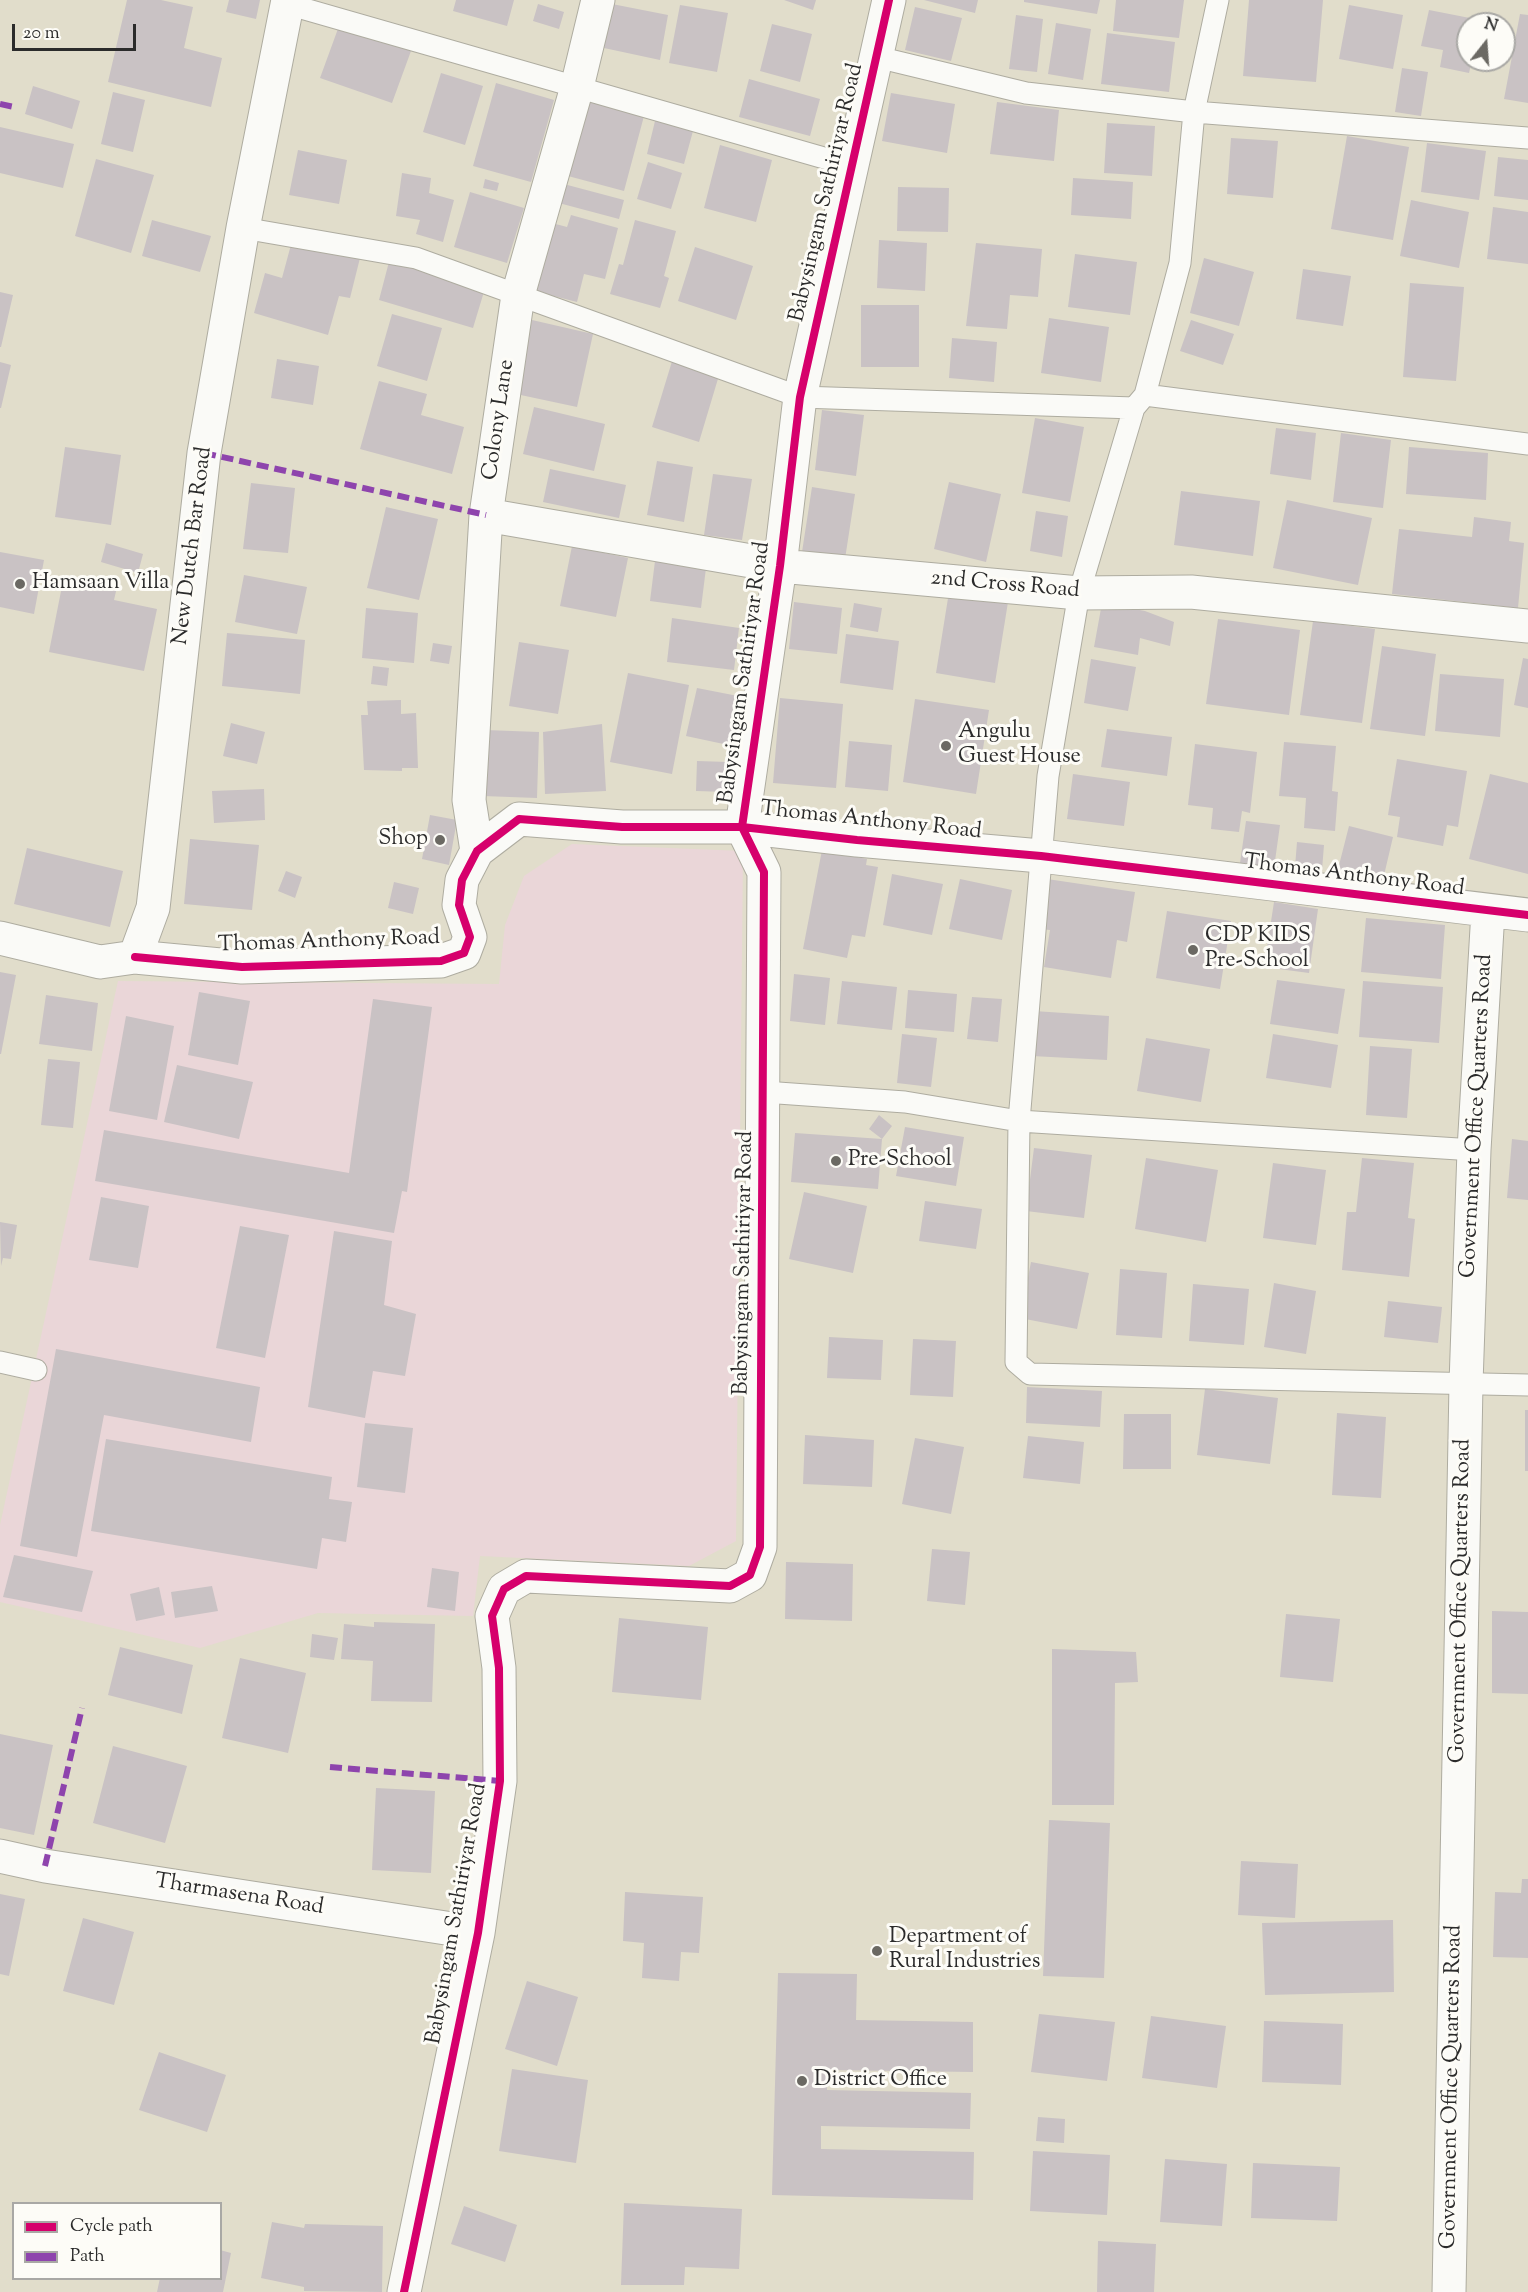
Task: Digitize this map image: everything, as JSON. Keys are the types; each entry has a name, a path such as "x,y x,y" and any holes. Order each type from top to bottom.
{"street":[{"name":"Colony Lane","path":"477,851 469,800 486,515 518,295 577,87 598,0"},
{"name":"Babysingam Sathiriyar Road","path":"404,2292 478,1933 500,1781 499,1668 492,1616 504,1589 526,1576 730,1586 750,1575 760,1547 764,872 742,827 780,566 800,397 888,0"},
{"name":"New Dutch Bar Road","path":"135,957 153,908 204,453 243,228 288,2"},
{"name":"2nd Cross Road","path":"486,515 780,566 1078,593 1191,592 1528,626"},
{"name":"Thomas Anthony Road","path":"135,957 242,967 441,961 464,952 470,937 459,905 462,880 477,851 519,819 622,827 742,827 1041,856 1528,915"},
{"name":"Government Office Quarters Road","path":"1449,2292 1466,1384 1474,1150 1488,911"},
{"path":"0,938 100,962 135,957"},
{"name":"Tharmasena Road","path":"0,1856 45,1866 478,1933"}],"lane":[{"path":"1218,0 1194,112 1180,263 1140,402 1078,593 1048,776 1020,1121 1016,1362 1029,1374 1528,1385"},
{"path":"288,2 852,166"},
{"path":"877,57 1026,93 1194,112 1528,138"},
{"path":"243,228 416,258 800,397 1140,402 1528,444"},
{"path":"764,1092 905,1102 1020,1121 1474,1150"},
{"path":"0,1362 36,1370"}],"shaded area":[{"path":"572,844 743,851 736,1541 689,1566 480,1556 473,1616 318,1613 200,1648 0,1602 0,1525 118,981 499,984 505,925 524,876"}],"building":[{"path":"127,0 161,0 193,7 184,48 222,58 211,107 108,82"},
{"path":"229,0 260,0 256,19 226,12"},
{"path":"456,0 514,0 507,26 453,11"},
{"path":"784,0 816,0 813,10"},
{"path":"924,0 978,0 975,13"},
{"path":"1024,0 1100,0 1097,14 1024,2"},
{"path":"1116,0 1184,0 1179,38 1113,31"},
{"path":"1249,0 1323,0 1316,82 1243,76"},
{"path":"538,4 564,12 559,29 533,21"},
{"path":"612,4 668,15 660,60 604,48"},
{"path":"680,5 728,13 717,72 669,63"},
{"path":"1349,5 1403,15 1393,69 1339,59"},
{"path":"915,7 962,18 951,61 905,50"},
{"path":"1429,10 1456,15 1456,70 1440,67 1443,50 1421,46"},
{"path":"1520,14 1528,15 1528,103 1504,99 1509,72 1516,72 1516,35"},
{"path":"1016,15 1043,19 1037,72 1009,69"},
{"path":"1056,23 1091,29 1083,80 1048,74"},
{"path":"772,24 812,34 800,82 760,71"},
{"path":"339,26 411,51 392,103 320,78"},
{"path":"1107,33 1175,42 1169,92 1101,84"},
{"path":"1402,68 1428,72 1421,116 1395,112"},
{"path":"441,73 483,86 465,145 423,132"},
{"path":"749,79 820,99 810,136 739,117"},
{"path":"496,83 554,100 531,182 473,166"},
{"path":"33,86 80,101 72,129 25,114"},
{"path":"113,92 145,100 133,152 101,144"},
{"path":"891,93 955,104 947,153 882,141"},
{"path":"588,101 644,116 624,191 568,176"},
{"path":"997,102 1059,110 1054,161 990,154"},
{"path":"655,121 693,131 684,164 647,154"},
{"path":"1107,123 1155,126 1152,176 1104,173"},
{"path":"0,127 74,144 63,188 0,173"},
{"path":"1347,136 1409,147 1393,240 1331,229"},
{"path":"1231,138 1278,141 1273,198 1227,194"},
{"path":"1427,143 1486,151 1479,200 1421,192"},
{"path":"720,145 772,160 756,222 704,208"},
{"path":"298,150 347,160 339,204 289,195"},
{"path":"1498,157 1528,160 1528,200 1494,196"},
{"path":"96,159 154,175 131,253 75,236"},
{"path":"648,162 682,173 671,209 637,199"},
{"path":"402,173 431,178 429,193 454,200 443,242 416,234 420,220 396,216"},
{"path":"1073,178 1133,182 1131,219 1071,215"},
{"path":"485,179 499,183 497,191 483,188"},
{"path":"560,183 624,200 619,219 555,202"},
{"path":"898,187 949,188 948,232 897,231"},
{"path":"470,192 524,208 507,263 454,247"},
{"path":"1411,200 1469,212 1459,268 1400,256"},
{"path":"1493,207 1528,212 1528,264 1487,259"},
{"path":"571,215 618,228 605,279 584,274 577,302 530,290 548,222 567,227"},
{"path":"152,220 211,236 200,272 142,256"},
{"path":"635,220 676,231 664,276 669,278 660,308 610,294 619,264 623,265"},
{"path":"879,240 927,243 925,291 877,288"},
{"path":"292,241 360,258 350,298 339,296 328,335 254,313 265,273 282,278"},
{"path":"976,243 1042,249 1038,297 1010,295 1007,329 966,326"},
{"path":"695,247 753,266 736,320 678,301"},
{"path":"1075,254 1137,262 1130,315 1068,307"},
{"path":"390,258 486,285 473,328 379,300"},
{"path":"1204,258 1254,272 1239,326 1190,313"},
{"path":"1303,269 1351,276 1343,326 1296,319"},
{"path":"1410,283 1464,287 1456,381 1403,377"},
{"path":"0,292 13,295 1,347 0,347"},
{"path":"861,305 919,305 919,367 861,367"},
{"path":"392,314 442,328 427,381 377,366"},
{"path":"1049,318 1109,327 1101,382 1041,373"},
{"path":"532,320 593,334 577,407 516,394"},
{"path":"1191,320 1234,334 1223,365 1180,351"},
{"path":"952,338 997,342 994,382 949,378"},
{"path":"673,358 720,372 699,442 652,427"},
{"path":"277,359 319,366 313,405 271,398"},
{"path":"0,362 11,365 1,408 0,408"},
{"path":"379,381 427,394 421,415 464,427 452,474 360,449"},
{"path":"534,407 605,424 594,471 523,454"},
{"path":"822,410 864,415 856,476 815,470"},
{"path":"1035,418 1084,427 1070,502 1022,493"},
{"path":"1276,428 1316,433 1311,480 1270,474"},
{"path":"1341,433 1391,440 1383,508 1333,502"},
{"path":"65,447 121,455 111,525 55,517"},
{"path":"1409,447 1488,453 1486,500 1406,494"},
{"path":"657,461 693,467 684,522 647,515"},
{"path":"550,469 626,485 619,518 543,502"},
{"path":"713,474 752,479 742,540 704,535"},
{"path":"949,482 1001,494 986,562 934,549"},
{"path":"251,483 295,488 288,553 243,549"},
{"path":"812,487 855,494 845,559 802,552"},
{"path":"1181,491 1260,501 1253,556 1174,545"},
{"path":"1287,500 1372,518 1358,585 1273,568"},
{"path":"386,507 438,519 419,600 367,588"},
{"path":"1036,511 1068,516 1062,557 1030,551"},
{"path":"1474,517 1511,522 1509,541 1524,543 1518,608 1392,594 1399,529 1472,537"},
{"path":"106,543 143,554 138,573 101,562"},
{"path":"572,546 628,558 616,617 560,606"},
{"name":"Hamsaan Villa","path":"0,552 44,560 34,614 0,607"},
{"path":"655,561 706,568 701,608 650,601"},
{"path":"244,575 307,587 297,634 235,622"},
{"path":"64,576 117,587 114,600 157,609 144,671 49,652"},
{"path":"949,592 1008,602 995,683 936,673"},
{"path":"794,602 842,608 837,654 789,649"},
{"path":"854,603 882,608 878,632 850,627"},
{"path":"1102,603 1145,611 1174,622 1170,646 1140,638 1138,655 1094,647"},
{"path":"366,608 418,613 414,663 362,658"},
{"path":"672,618 739,628 734,670 667,662"},
{"path":"1218,619 1300,630 1289,715 1206,704"},
{"path":"1313,621 1375,629 1362,723 1300,715"},
{"path":"227,633 305,640 300,694 222,686"},
{"path":"846,634 899,641 893,690 840,683"},
{"path":"519,642 569,650 558,714 509,706"},
{"path":"433,643 452,646 449,664 430,661"},
{"path":"1382,646 1436,654 1425,736 1370,729"},
{"path":"1523,658 1528,659 1528,708 1514,705"},
{"path":"1091,659 1136,667 1128,711 1084,703"},
{"path":"373,666 389,668 387,686 371,684"},
{"path":"628,673 689,685 672,774 610,762"},
{"path":"1440,674 1504,679 1500,737 1435,731"},
{"path":"697,688 743,697 733,746 686,736"},
{"path":"780,698 843,704 836,788 773,783"},
{"name":"Angulu Guest House","path":"915,699 989,710 976,794 903,782"},
{"path":"401,700 401,714 416,713 418,768 402,768 402,771 364,770 361,715 368,715 367,701"},
{"path":"231,723 265,732 257,764 223,756"},
{"path":"602,724 606,791 545,794 543,732"},
{"path":"1107,729 1172,737 1167,776 1101,767"},
{"path":"485,730 539,732 537,798 483,796"},
{"path":"849,741 892,745 888,791 845,787"},
{"path":"1284,742 1336,746 1332,791 1338,792 1335,831 1304,828 1306,798 1279,796"},
{"path":"1195,744 1257,752 1250,813 1242,811 1239,832 1211,829 1213,808 1188,805"},
{"path":"1397,759 1467,771 1458,827 1447,825 1443,846 1397,837 1400,817 1388,815"},
{"path":"697,761 728,762 728,792 696,791"},
{"path":"1073,774 1130,782 1124,826 1067,819"},
{"path":"1490,774 1528,783 1528,874 1469,859"},
{"path":"264,789 265,820 214,823 212,791"},
{"name":"Shop","path":"430,815 457,820 449,865 422,859"},
{"path":"1246,821 1280,825 1274,868 1240,863"},
{"path":"1349,826 1393,837 1381,888 1336,877"},
{"path":"190,839 259,845 252,910 184,904"},
{"path":"1297,842 1324,845 1322,870 1295,867"},
{"path":"27,848 123,871 110,927 14,904"},
{"path":"822,850 867,859 866,865 878,867 865,937 852,935 847,958 803,949"},
{"path":"286,871 302,877 295,898 278,891"},
{"path":"892,874 943,884 932,935 883,925"},
{"path":"960,879 1012,890 1002,940 949,929"},
{"path":"1047,879 1135,892 1127,942 1117,940 1111,978 1044,967 1050,930 1040,929"},
{"path":"394,882 419,888 413,914 388,908"},
{"path":"1274,902 1318,909 1309,973 1264,967"},
{"name":"CDP KIDS Pre-School","path":"1167,911 1231,921 1220,989 1156,978"},
{"path":"1366,918 1445,925 1441,979 1361,972"},
{"path":"0,972 16,975 1,1054 0,1054"},
{"path":"794,974 830,978 825,1025 790,1021"},
{"path":"1277,980 1345,989 1338,1034 1270,1024"},
{"path":"842,981 897,987 892,1030 837,1024"},
{"path":"1363,981 1443,987 1439,1043 1359,1037"},
{"path":"908,990 957,994 954,1032 905,1028"},
{"path":"199,992 250,1001 238,1065 188,1055"},
{"path":"46,995 98,1003 92,1051 39,1044"},
{"path":"972,997 1002,999 998,1042 967,1039"},
{"path":"373,999 432,1007 407,1192 402,1191 394,1233 95,1181 104,1130 349,1173"},
{"path":"1034,1011 1109,1016 1107,1060 1032,1056"},
{"path":"126,1016 174,1026 157,1120 109,1111"},
{"path":"902,1034 937,1038 931,1087 897,1083"},
{"path":"1273,1034 1338,1045 1331,1088 1266,1078"},
{"path":"1146,1038 1210,1049 1201,1102 1137,1091"},
{"path":"1370,1046 1412,1049 1407,1118 1366,1115"},
{"path":"48,1059 80,1062 73,1128 41,1125"},
{"path":"177,1065 253,1082 239,1139 164,1122"},
{"path":"879,1115 892,1126 882,1139 869,1129"},
{"path":"905,1127 964,1137 956,1186 896,1176"},
{"name":"Pre-School","path":"795,1133 882,1139 878,1189 791,1182"},
{"path":"1512,1139 1528,1141 1528,1200 1507,1198"},
{"path":"1034,1148 1092,1155 1084,1218 1026,1211"},
{"path":"1146,1158 1218,1170 1206,1242 1135,1229"},
{"path":"1362,1158 1414,1163 1408,1218 1415,1219 1409,1277 1342,1270 1347,1212 1356,1212"},
{"path":"1273,1163 1326,1170 1316,1245 1263,1238"},
{"path":"804,1192 867,1206 853,1273 789,1259"},
{"path":"101,1197 149,1206 138,1268 89,1260"},
{"path":"925,1201 982,1209 976,1249 919,1241"},
{"path":"0,1222 17,1225 11,1259 3,1258 1,1266"},
{"path":"240,1226 289,1235 265,1358 216,1348"},
{"path":"334,1231 392,1241 384,1305 416,1314 405,1376 373,1371 365,1418 308,1407"},
{"path":"1031,1262 1089,1273 1077,1329 1020,1318"},
{"path":"1120,1269 1167,1273 1162,1338 1116,1335"},
{"path":"1274,1283 1316,1291 1306,1354 1264,1347"},
{"path":"1193,1284 1249,1289 1244,1345 1189,1341"},
{"path":"1388,1301 1442,1307 1438,1343 1384,1337"},
{"path":"829,1337 883,1340 881,1380 827,1378"},
{"path":"913,1339 956,1341 953,1397 910,1395"},
{"path":"56,1349 260,1387 251,1442 104,1415 77,1557 20,1546"},
{"path":"1027,1387 1102,1391 1100,1427 1026,1423"},
{"path":"1205,1389 1278,1398 1270,1464 1197,1455"},
{"path":"1525,1410 1528,1410 1528,1471 1525,1471"},
{"path":"1337,1413 1386,1417 1381,1498 1332,1495"},
{"path":"1124,1414 1171,1414 1171,1469 1123,1469"},
{"path":"365,1423 413,1428 405,1493 357,1487"},
{"path":"805,1435 874,1440 872,1487 803,1484"},
{"path":"1028,1436 1084,1442 1080,1484 1023,1478"},
{"path":"915,1438 964,1447 951,1514 902,1504"},
{"path":"106,1439 332,1477 329,1499 352,1502 346,1542 322,1538 317,1569 91,1531"},
{"path":"932,1549 970,1552 965,1605 927,1601"},
{"path":"14,1555 93,1571 82,1612 3,1597"},
{"path":"786,1562 853,1564 852,1621 785,1619"},
{"path":"432,1568 459,1572 455,1611 427,1607"},
{"path":"212,1586 218,1611 175,1618 171,1592"},
{"path":"159,1587 165,1615 136,1621 130,1594"},
{"path":"1492,1611 1528,1612 1528,1694 1492,1693"},
{"path":"1286,1614 1340,1619 1333,1682 1280,1677"},
{"path":"619,1618 708,1627 701,1700 612,1692"},
{"path":"374,1622 435,1624 432,1702 371,1701 373,1661 341,1659 344,1624 374,1627"},
{"path":"312,1634 338,1638 334,1660 310,1657"},
{"path":"120,1647 193,1665 182,1714 108,1695"},
{"path":"1052,1649 1136,1652 1138,1682 1115,1683 1114,1805 1052,1805"},
{"path":"240,1658 306,1673 288,1753 222,1738"},
{"path":"0,1734 53,1745 34,1835 0,1828"},
{"path":"113,1746 187,1766 165,1843 93,1823"},
{"path":"376,1788 435,1791 431,1873 372,1870"},
{"path":"1049,1820 1110,1823 1104,1978 1043,1976"},
{"path":"1241,1861 1298,1864 1295,1918 1238,1915"},
{"path":"1522,1879 1528,1879 1528,1958 1493,1957 1495,1892 1521,1893"},
{"path":"625,1892 703,1897 699,1953 681,1952 679,1981 642,1978 644,1943 623,1941"},
{"path":"0,1894 25,1899 9,1976 0,1974"},
{"path":"83,1918 134,1932 114,2005 63,1991"},
{"path":"1393,1920 1394,1992 1265,1995 1262,1923"},
{"name":"District Office","path":"778,1973 857,1974 856,2020 973,2022 973,2072 827,2070 827,2090 971,2093 970,2129 821,2126 821,2149 974,2152 973,2200 772,2195"},
{"path":"527,1981 578,1997 557,2066 505,2049"},
{"path":"1039,2014 1115,2022 1107,2081 1031,2072"},
{"path":"1151,2016 1226,2026 1217,2088 1142,2078"},
{"path":"1264,2021 1343,2024 1341,2085 1262,2082"},
{"path":"159,2052 226,2075 207,2132 139,2110"},
{"path":"512,2069 588,2080 576,2163 499,2151"},
{"path":"1038,2117 1065,2119 1064,2143 1036,2141"},
{"path":"1033,2151 1110,2155 1107,2215 1030,2211"},
{"path":"1165,2159 1227,2164 1222,2226 1160,2222"},
{"path":"1253,2163 1340,2167 1337,2221 1251,2218"},
{"path":"624,2203 742,2209 739,2269 685,2267 684,2285 621,2285"},
{"path":"464,2206 517,2225 505,2262 451,2244"},
{"path":"272,2222 304,2228 305,2224 383,2226 382,2292 304,2291 304,2287 261,2278"},
{"path":"1098,2241 1156,2244 1154,2292 1097,2292"},
{"path":"222,2251 231,2253 223,2292 157,2292 160,2280 222,2280"}],"marked path":[{"path":"0,104 14,107"},
{"path":"204,453 486,515"},
{"path":"45,1866 82,1708"},
{"path":"330,1767 500,1781"}],"cycle path":[{"path":"404,2292 478,1933 500,1781 499,1668 492,1616 504,1589 526,1576 730,1586 750,1575 760,1547 764,872 742,827 780,566 800,397 889,0"},
{"path":"135,957 242,967 441,961 464,953 470,937 459,905 462,880 477,851 519,819 622,827 742,827 857,840 1041,856 1528,915"}],"place":[{"name":"Hamsaan Villa","path":"20,584"},
{"name":"Angulu Guest House","path":"946,746"},
{"name":"Shop","path":"440,840"},
{"name":"CDP KIDS Pre-School","path":"1193,950"},
{"name":"Pre-School","path":"836,1161"},
{"name":"Department of Rural Industries","path":"877,1951"},
{"name":"District Office","path":"802,2081"}]}
